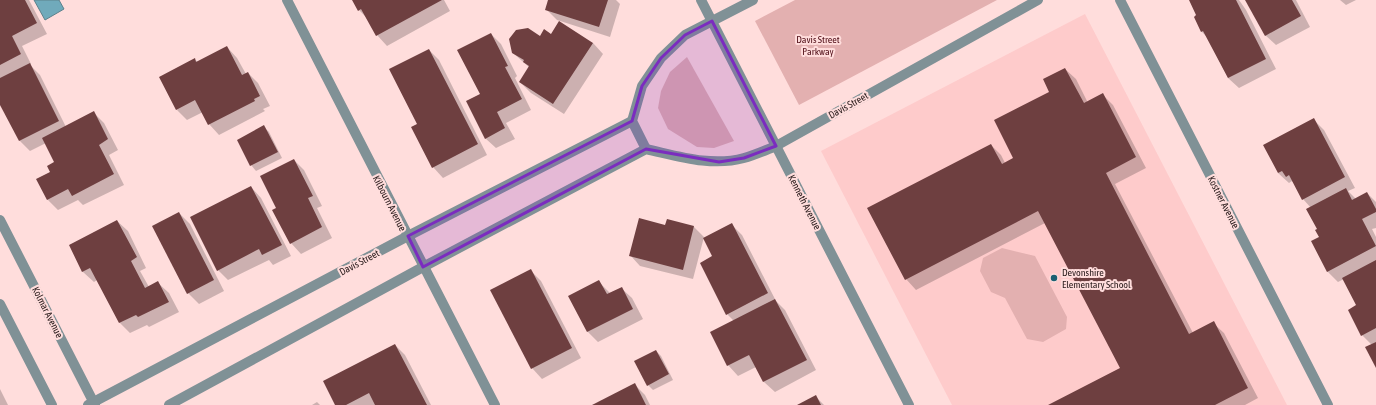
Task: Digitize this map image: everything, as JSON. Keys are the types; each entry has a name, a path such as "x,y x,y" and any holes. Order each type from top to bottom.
{"street":[{"name":"Kilbourn Avenue","path":"288,0 494,405"},
{"name":"Kenneth Avenue","path":"701,0 909,405"},
{"path":"168,405 423,267 646,149 632,121 642,86 660,58 685,35 752,0"},
{"name":"Davis Street","path":"646,149 692,160 719,162 744,158 776,146 1038,0"},
{"name":"Kostner Avenue","path":"1120,0 1328,405"},
{"name":"Davis Street","path":"92,404 408,236 632,121"},
{"name":"Kolmar Avenue","path":"0,220 92,404"},
{"path":"0,304 52,405"}],"highlighted area":[{"path":"712,21 776,146 744,158 719,162 646,149 423,267 408,236 632,121 642,86 661,58 685,35"}],"shaded area":[{"name":"Devonshire Elementary School","path":"1085,14 1287,405 952,405 821,151"}],"green space":[{"name":"Davis Street Parkway","path":"795,0 997,0 799,105 755,21"},
{"path":"687,57 734,141 714,148 697,147 668,129 658,108 661,91 670,72"},
{"path":"1002,248 1035,256 1067,317 1066,329 1043,342 1027,339 1005,298 991,292 980,271 983,258"}],"water":[{"path":"34,0 59,0 64,9 45,20"}],"building":[{"path":"0,0 25,0 37,23 12,36 21,54 0,65"},
{"path":"352,0 442,0 376,36 361,9 358,11"},
{"path":"548,0 608,0 599,27 545,10"},
{"path":"1189,0 1236,0 1266,59 1228,78 1203,31 1201,32 1194,17 1196,15"},
{"path":"1245,0 1292,0 1301,16 1265,36"},
{"path":"559,21 593,43 553,104 519,82 529,66 523,62 524,60 512,53 509,39 516,30 528,28 540,36 544,29 551,34"},
{"path":"491,33 508,66 505,67 522,99 497,112 505,128 485,139 466,101 480,94 457,50"},
{"path":"227,46 242,75 248,72 260,96 254,99 255,101 208,125 195,100 176,110 159,77 195,58 196,62"},
{"path":"429,49 478,144 432,168 411,127 417,124 389,69"},
{"path":"30,63 59,121 19,141 0,105 0,78"},
{"path":"1065,68 1084,103 1103,93 1136,157 1106,173 1189,334 1214,321 1248,388 1215,405 1048,405 1120,368 1038,211 905,280 867,208 991,144 1002,164 1013,158 994,120 1049,92 1043,79"},
{"path":"94,111 108,139 99,145 114,174 72,196 68,189 47,200 36,179 50,172 47,166 54,162 42,138"},
{"path":"1314,118 1345,177 1302,200 1289,175 1286,177 1282,171 1278,173 1263,145"},
{"path":"264,125 278,152 250,166 237,140"},
{"path":"294,159 313,196 308,198 322,227 290,244 272,210 276,208 260,176"},
{"path":"251,186 282,245 262,255 259,249 217,271 190,217"},
{"path":"1346,188 1352,200 1367,192 1376,209 1376,212 1362,219 1376,246 1327,272 1311,241 1319,237 1315,230 1317,229 1306,209"},
{"path":"179,212 214,280 187,294 152,226"},
{"path":"639,218 665,225 667,219 694,226 683,270 629,256"},
{"path":"117,220 137,257 131,261 145,288 158,281 169,302 138,317 136,315 119,323 90,268 82,272 69,245"},
{"path":"732,223 768,293 726,315 700,263 712,256 703,238"},
{"path":"1376,260 1376,328 1361,336 1348,310 1356,305 1342,278"},
{"path":"531,269 572,348 531,369 490,290"},
{"path":"599,280 607,294 622,287 633,309 587,332 568,296"},
{"path":"775,299 807,360 763,382 749,355 727,366 710,332"},
{"path":"1376,342 1376,368 1365,347"},
{"path":"395,344 427,405 375,405 369,393 346,405 335,405 323,381"},
{"path":"656,350 669,374 647,386 634,361"},
{"path":"635,383 646,405 592,405"},
{"path":"816,395 821,405 797,405"}],"place":[{"name":"Devonshire Elementary School","path":"1054,278"}]}
